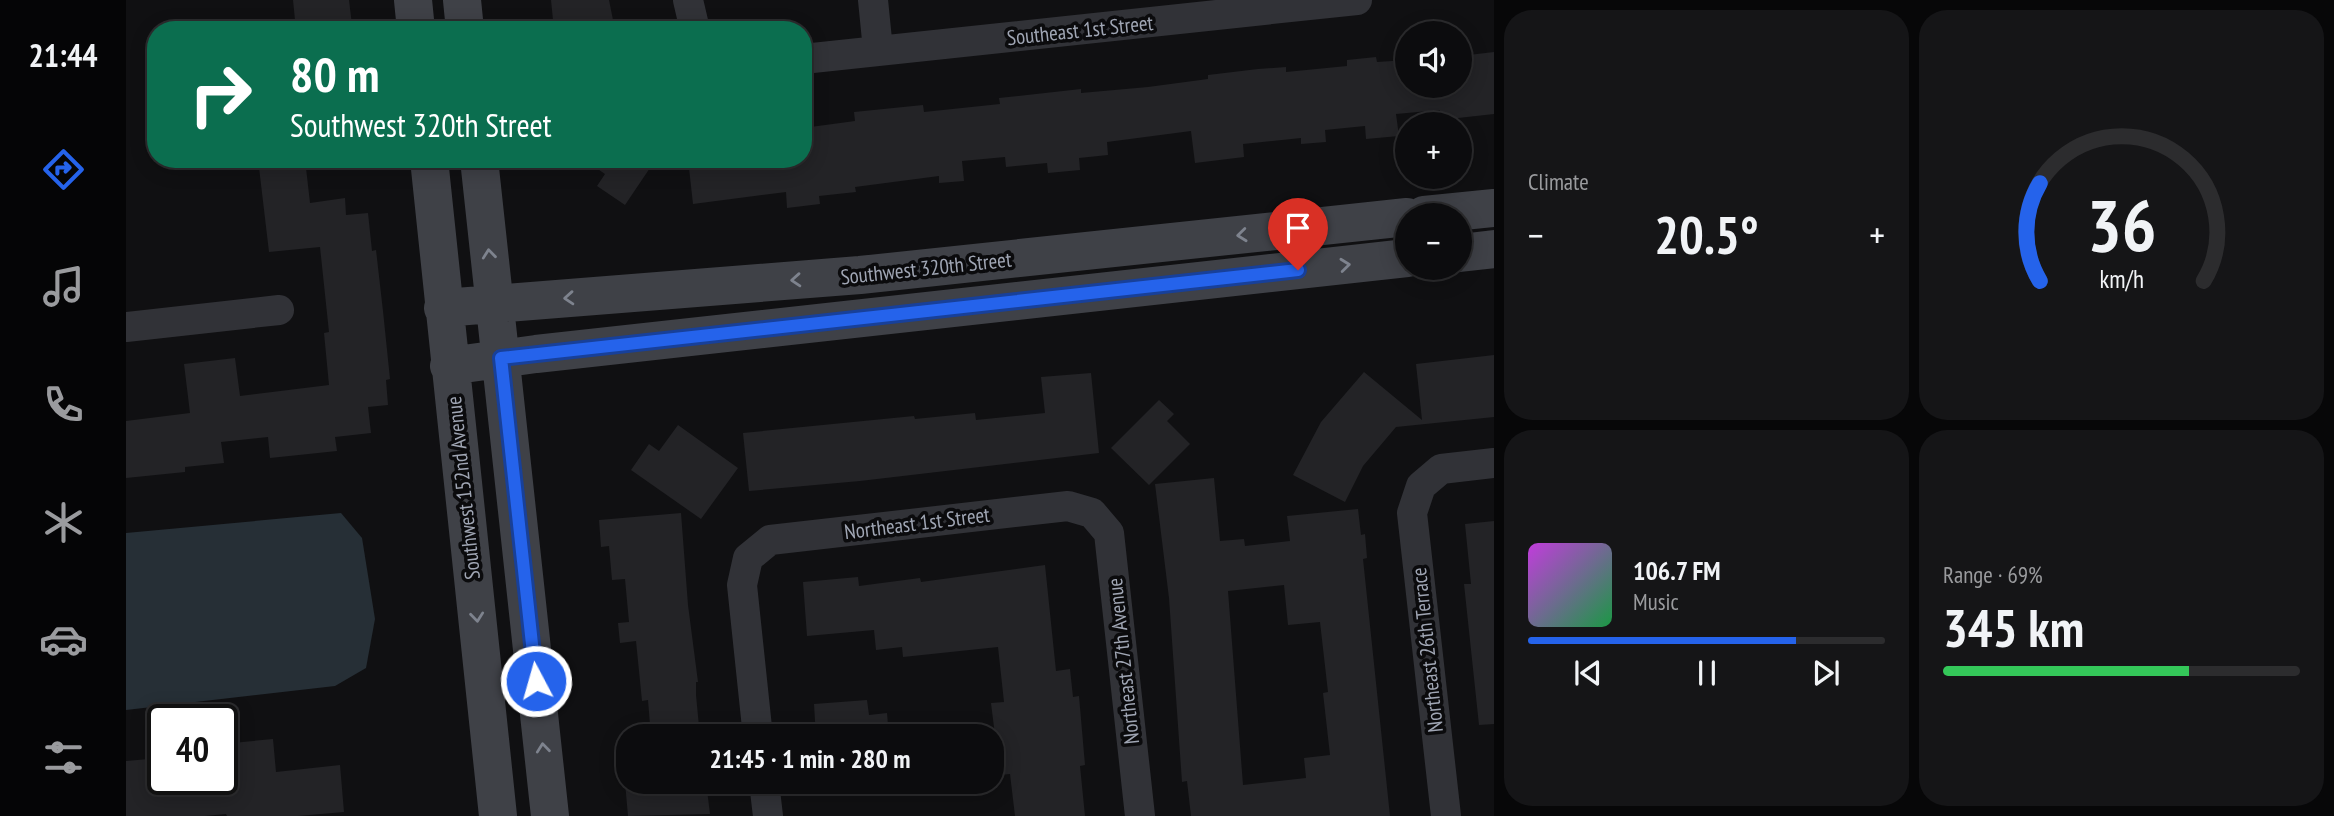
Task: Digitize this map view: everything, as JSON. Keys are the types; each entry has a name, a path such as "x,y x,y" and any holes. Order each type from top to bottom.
{"street":[{"path":"413,0 415,21"},
{"path":"461,0 464,21"},
{"path":"688,0 693,21"},
{"path":"873,0 878,50"},
{"name":"Southeast 1st Street","path":"812,58 1155,23 1279,4 1357,0"},
{"name":"Southwest 152nd Avenue","path":"430,168 498,816"},
{"path":"480,168 550,816"},
{"path":"1472,210 1494,208"},
{"name":"Southwest 320th Street","path":"443,308 860,275 1395,218"},
{"path":"1472,252 1494,249"},
{"name":"Southwest 320th Street","path":"449,366 501,358 1395,259"},
{"path":"126,327 279,310"},
{"name":"Northeast 26th Terrace","path":"1446,816 1412,513 1421,485 1441,469 1494,463"},
{"name":"Northeast 1st Street","path":"757,724 742,585 748,558 770,540 1068,506 1092,513"},
{"name":"Northeast 27th Avenue","path":"1092,513 1109,533 1140,816"},
{"path":"765,794 768,816"}],"shaded area":[{"path":"341,513 362,538 375,619 366,668 335,686 178,704 147,704 147,708 126,710 126,533"}],"building":[{"path":"293,0 349,0 352,21 295,21"},
{"path":"551,0 609,0 613,21 553,21"},
{"path":"1494,52 1494,114 1472,116 1472,112 1440,110 1395,112 1395,136 1366,139 1365,126 1325,130 1326,142 1301,144 1301,138 1243,144 1244,157 1195,163 1191,131 1107,142 1108,155 1079,158 1080,170 1048,173 1047,163 1006,167 1005,157 962,161 964,181 939,183 939,176 855,187 856,192 819,196 820,204 787,208 786,192 693,204 689,168 812,168 812,127 855,121 854,112 923,105 924,112 1000,104 999,98 1081,89 1081,93 1148,87 1208,79 1208,75 1258,69 1286,67 1286,72 1347,66 1347,60 1376,57 1377,62 1395,61 1395,98 1472,98 1472,55"},
{"path":"259,168 306,168 310,203 345,198 346,215 368,213 372,251 376,250 390,379 386,380 388,405 368,407 371,433 335,437 337,451 270,458 268,437 221,442 224,463 185,467 185,472 126,478 126,421 190,413 184,364 235,358 240,396 329,385 324,333 329,332 320,247 269,252"},
{"path":"596,168 650,168 625,205 597,186 605,174"},
{"path":"1494,355 1494,417 1396,427 1363,466 1345,502 1293,475 1321,422 1364,372 1422,420 1416,364"},
{"path":"1091,373 1099,453 749,491 743,433 914,416 915,419 975,413 976,420 1045,413 1041,377"},
{"path":"1159,400 1174,414 1167,421 1190,444 1149,485 1111,448"},
{"path":"678,425 738,468 701,519 631,470 649,444 659,451"},
{"path":"1214,478 1220,541 1244,539 1245,546 1290,541 1287,516 1358,509 1361,535 1365,534 1367,558 1363,559 1390,816 1191,816 1187,781 1182,782 1169,598 1155,484","holes":["1284,585 1288,625 1320,622 1328,692 1323,693 1330,755 1304,758 1306,778 1243,785 1228,591"]},
{"path":"681,513 688,605 698,682 696,695 699,724 650,724 648,700 642,701 636,641 620,643 618,623 629,622 625,579 612,580 609,546 601,547 599,520"},
{"path":"1494,521 1494,724 1479,725 1464,584 1471,584 1465,524"},
{"path":"1045,565 1056,671 1070,669 1073,697 1079,696 1085,765 1080,766 1085,816 1015,816 1010,774 1004,775 1004,724 994,724 991,703 1004,702 998,647 903,657 902,647 876,650 874,630 807,636 803,582 858,577 859,586 920,578 921,582"},
{"path":"867,700 869,715 887,713 888,724 815,724 814,704"},
{"path":"273,739 276,772 340,765 344,812 298,816 126,816 126,761 147,759 147,795 238,795 238,742"},
{"path":"626,794 708,794 710,814 628,816"}],"route":[{"path":"536,681 501,358 1298,270"}]}
